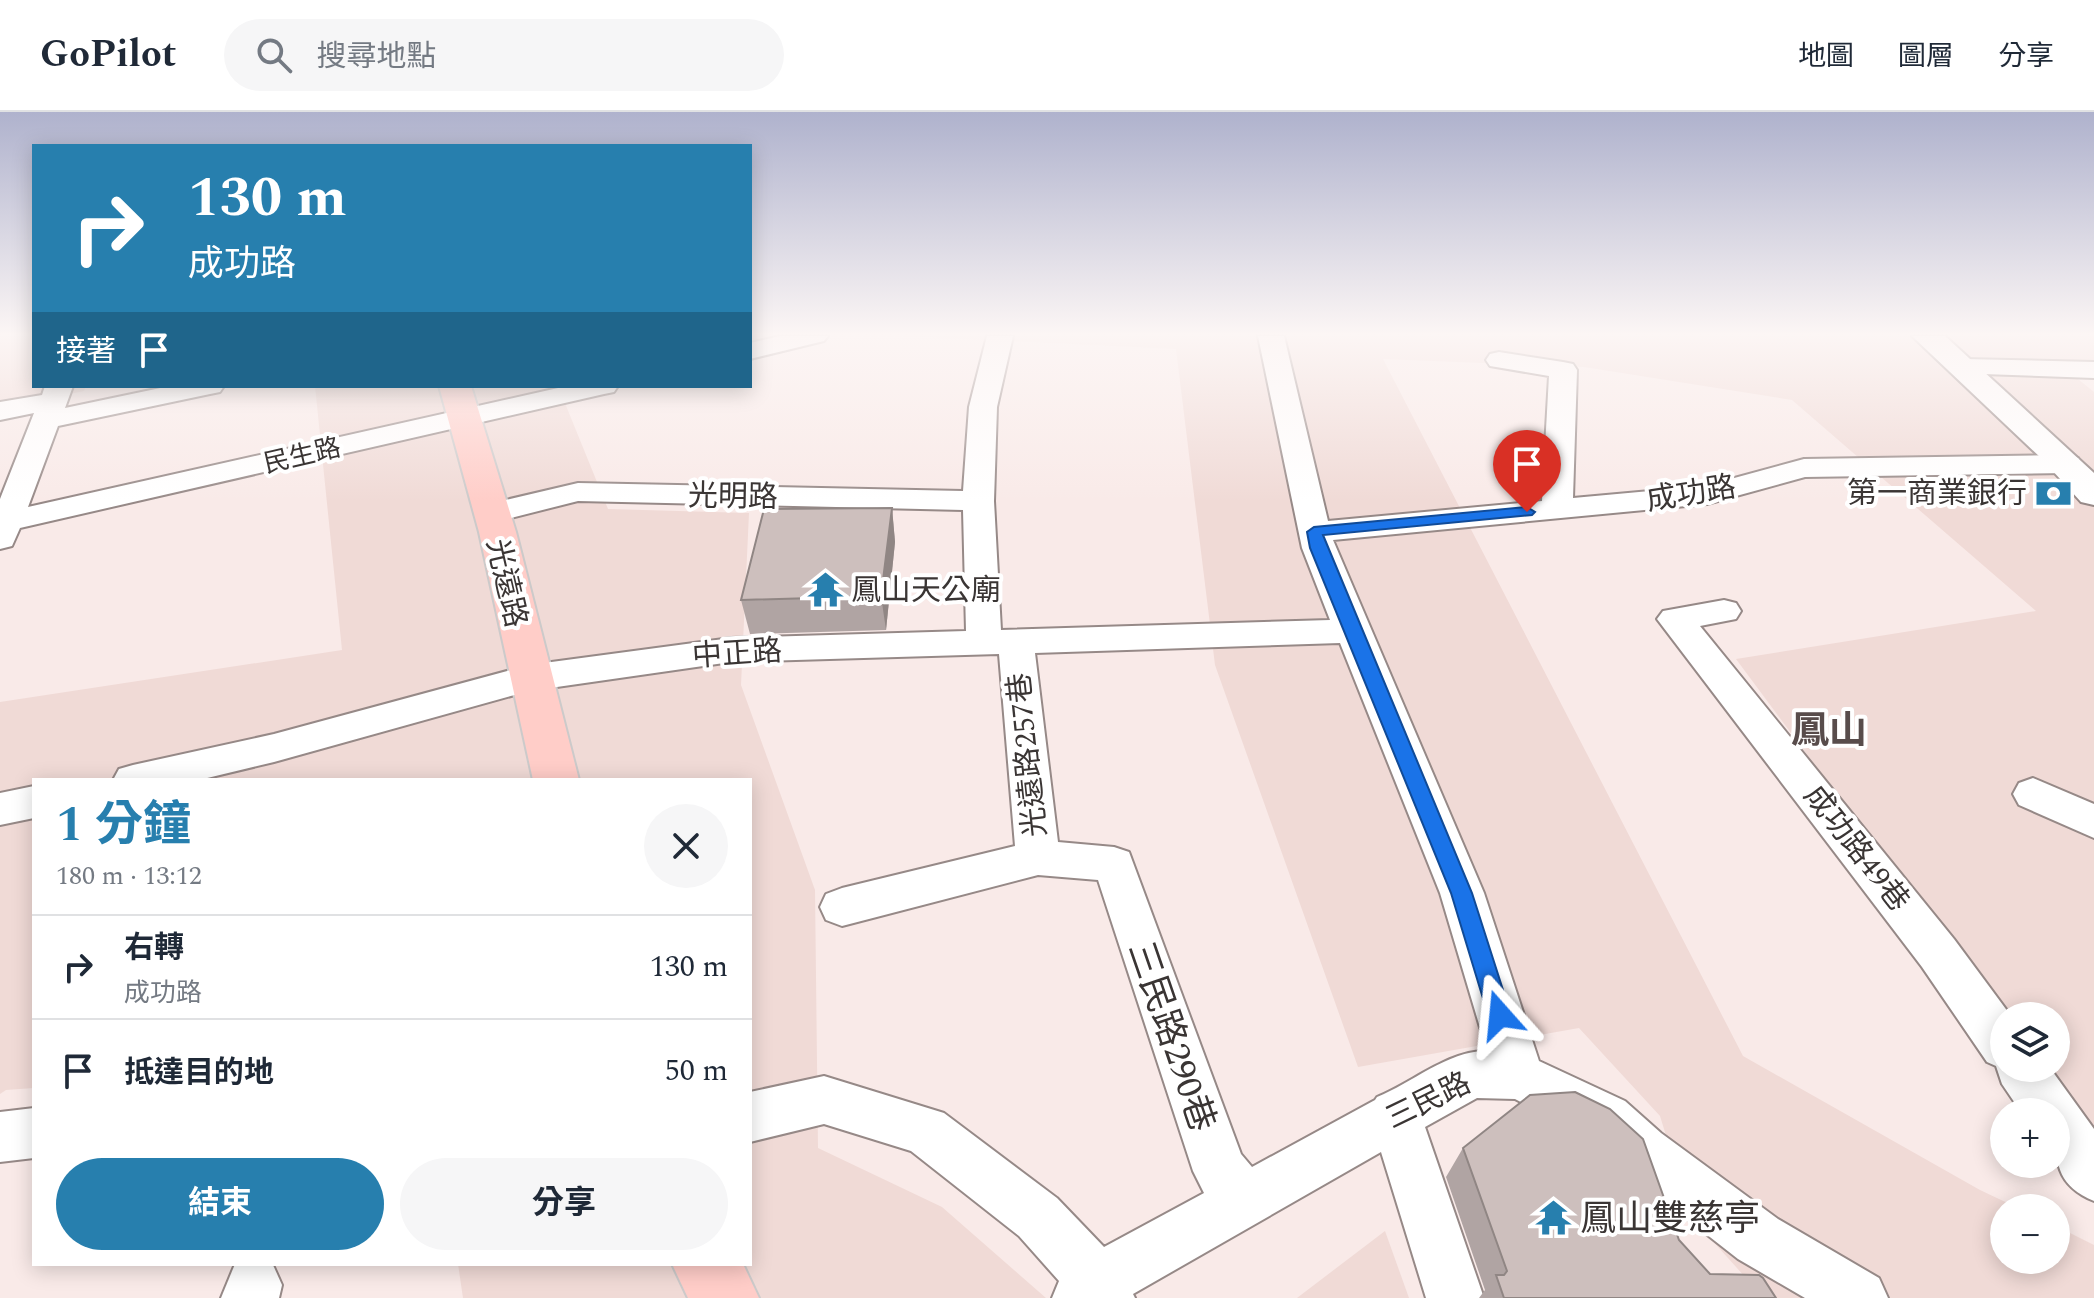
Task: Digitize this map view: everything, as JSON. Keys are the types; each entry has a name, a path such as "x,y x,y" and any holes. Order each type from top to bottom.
{"main road":[{"name":"光遠路","path":"461,402 555,778"},
{"path":"706,1266 726,1298"}],"street":[{"path":"0,411 158,391"},
{"name":"民生路","path":"2,528 461,402 556,391"},
{"path":"987,391 983,407 978,501 1000,644"},
{"path":"1283,391 1318,548 1462,893 1519,1076 1607,1119 1642,1151 1758,1239 1859,1298"},
{"path":"1557,509 1562,391"},
{"path":"1990,391 2067,464 2094,494"},
{"path":"2,528 53,402"},
{"name":"成功路","path":"1314,532 1707,495 1804,468 2067,464"},
{"name":"光明路","path":"491,513 578,492 978,501"},
{"name":"成功路49巷","path":"1724,611 1675,619 1929,940 1990,1026"},
{"name":"中正路","path":"146,778 274,748 529,678 731,650 1354,631"},
{"name":"光遠路257巷","path":"842,907 1038,858 1000,644"},
{"path":"2033,794 2094,822"},
{"path":"0,809 32,802"},
{"name":"三民路290巷","path":"1038,858 1114,864 1220,1171 1246,1200"},
{"name":"三民路","path":"1095,1293 1246,1200 1395,1114 1472,1074 1519,1076"},
{"path":"752,1117 824,1100 926,1131 1038,1217 1095,1293"},
{"path":"1395,1114 1455,1298"},
{"path":"0,1137 32,1133"},
{"path":"2070,1140 2094,1174"},
{"path":"1642,1151 1669,1232"}],"shaded area":[{"path":"0,391 82,391 0,408"},
{"path":"316,391 560,391 608,509 749,513 741,685 815,890 818,1148 942,1207 1046,1298 463,1298 458,1266 752,1266 752,778 32,778 32,1088 6,1090 0,1094 0,702 342,650"},
{"path":"1181,391 1400,391 1743,1056 1990,1195 1990,1274 2070,1274 2070,1233 2094,1245 2094,1298 1764,1298 1691,1217 1660,1116 1579,1028 1358,1067 1215,665"},
{"path":"1737,391 2094,392 2094,1141 2070,1109 2070,1098 2062,1098 2050,1082 2070,1082 2070,1002 1991,1002 1736,659 2036,611 1792,400"},
{"path":"1385,1231 1409,1298 1297,1298"}],"building":[{"path":"892,508 881,596 741,600 764,509"},
{"name":"鳳山雙慈亭","path":"1575,1092 1610,1109 1643,1139 1679,1240 1710,1274 1759,1275 1776,1298 1504,1298 1496,1275 1504,1275 1507,1271 1463,1148 1530,1095"}],"place":[{"name":"第一商業銀行","path":"2053,493"},
{"name":"鳳山天公廟","path":"825,590"},
{"name":"鳳山雙慈亭","path":"1554,1217"}],"district":[{"name":"鳳山","path":"1829,730"}],"route":[{"path":"1500,1015 1462,893 1314,532 1527,512"}]}
